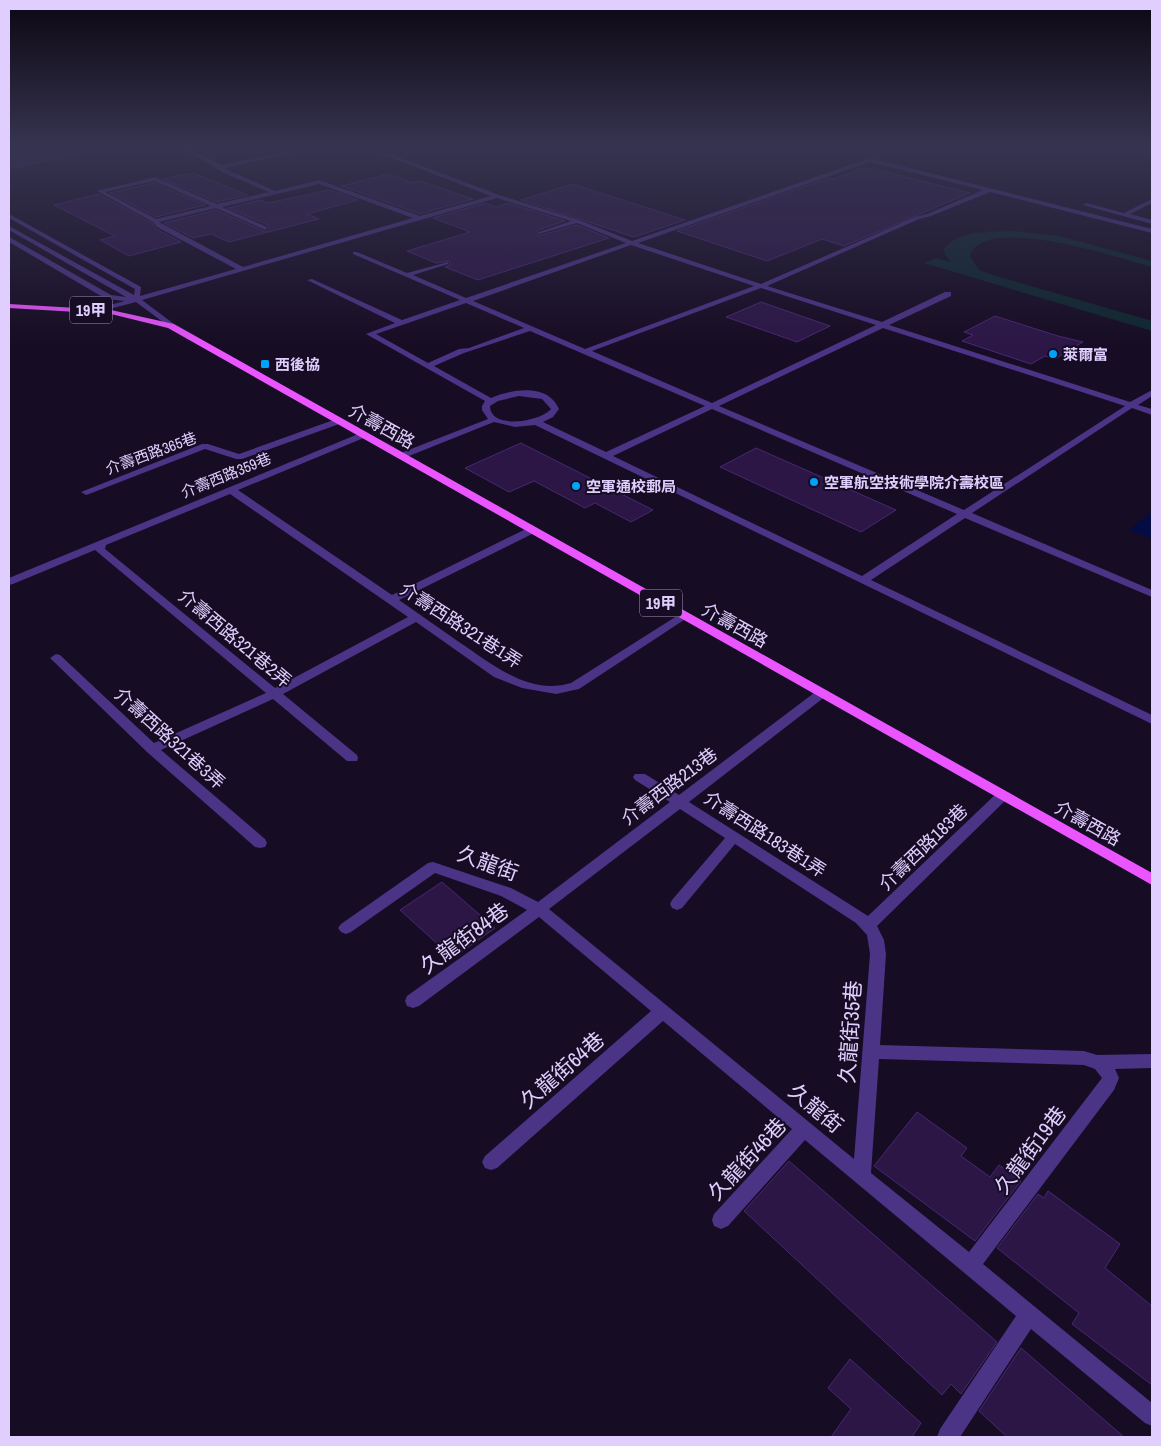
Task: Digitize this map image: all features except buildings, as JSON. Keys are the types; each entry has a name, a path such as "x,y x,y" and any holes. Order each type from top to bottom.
{"main road":[{"name":"介壽西路","path":"9,306 97,310 139,317 170,326 1152,880"}],"street":[{"path":"142,213 156,221 158,226 243,270"},
{"path":"156,221 187,213"},
{"path":"234,213 265,228"},
{"path":"406,213 419,218"},
{"path":"97,310 243,270 435,213"},
{"path":"554,213 578,221 634,244 1152,412"},
{"path":"491,401 370,334 720,213"},
{"path":"586,351 761,286 917,218 933,213"},
{"path":"1082,213 1152,231"},
{"path":"1118,213 1152,222"},
{"name":"介壽西路","path":"9,216 139,288 136,299"},
{"path":"541,233 578,221"},
{"name":"介壽西路","path":"9,228 136,299 170,326"},
{"path":"9,239 38,232"},
{"path":"9,239 109,297 136,299"},
{"path":"39,257 69,249"},
{"path":"355,253 1152,594"},
{"path":"407,275 446,263"},
{"path":"72,276 102,267"},
{"path":"310,280 402,323"},
{"path":"606,456 948,294"},
{"path":"428,366 462,351 470,350 531,328"},
{"path":"864,580 1152,392"},
{"path":"519,393 536,394 549,399 554,409 552,414 536,422 514,423 495,419 486,410 487,405 491,401 498,397 519,393"},
{"path":"401,456 495,419"},
{"name":"介壽西路365巷","path":"86,492 205,446 239,457 339,422"},
{"path":"536,422 1152,720"},
{"name":"介壽西路359巷","path":"9,582 363,435"},
{"name":"介壽西路321巷1弄","path":"230,490 505,677 541,689 556,691 575,686 684,616"},
{"path":"391,600 532,530"},
{"name":"介壽西路321巷2弄","path":"101,543 100,550 352,758"},
{"path":"152,749 274,694 416,617"},
{"name":"介壽西路321巷3弄","path":"56,658 152,749 260,843"},
{"name":"介壽西路213巷","path":"539,909 822,693"},
{"name":"介壽西路183巷1弄","path":"640,777 869,925"},
{"name":"介壽西路183巷","path":"869,925 1003,795"},
{"path":"677,904 734,836"},
{"name":"久龍街","path":"346,928 433,867 506,892 539,909 1152,1416"},
{"name":"久龍街84巷","path":"413,1001 539,909"},
{"name":"久龍街35巷","path":"862,1175 878,954 876,936 869,925"},
{"name":"久龍街64巷","path":"491,1162 663,1011"},
{"path":"871,1052 1084,1058 1098,1062 1152,1061"},
{"name":"久龍街19巷","path":"971,1265 1108,1085 1111,1078 1107,1068 1098,1062"},
{"name":"久龍街46巷","path":"721,1220 805,1128"},
{"path":"948,1437 1029,1314"}],"shaded area":[{"path":"1011,231 1059,236 1152,261 1152,267 1085,248 1025,238 1000,238 980,244 970,256 979,270 1152,321 1152,331 924,263 936,258 951,262 945,255 944,249 957,238 975,233"},
{"path":"1150,513 1152,514 1152,539 1129,530"}],"place":[{"name":"萊爾富","path":"1053,354"},
{"name":"西後協","path":"265,364"},
{"name":"空軍航空技術學院介壽校區","path":"814,482"},
{"name":"空軍通校郵局","path":"576,486"}]}
